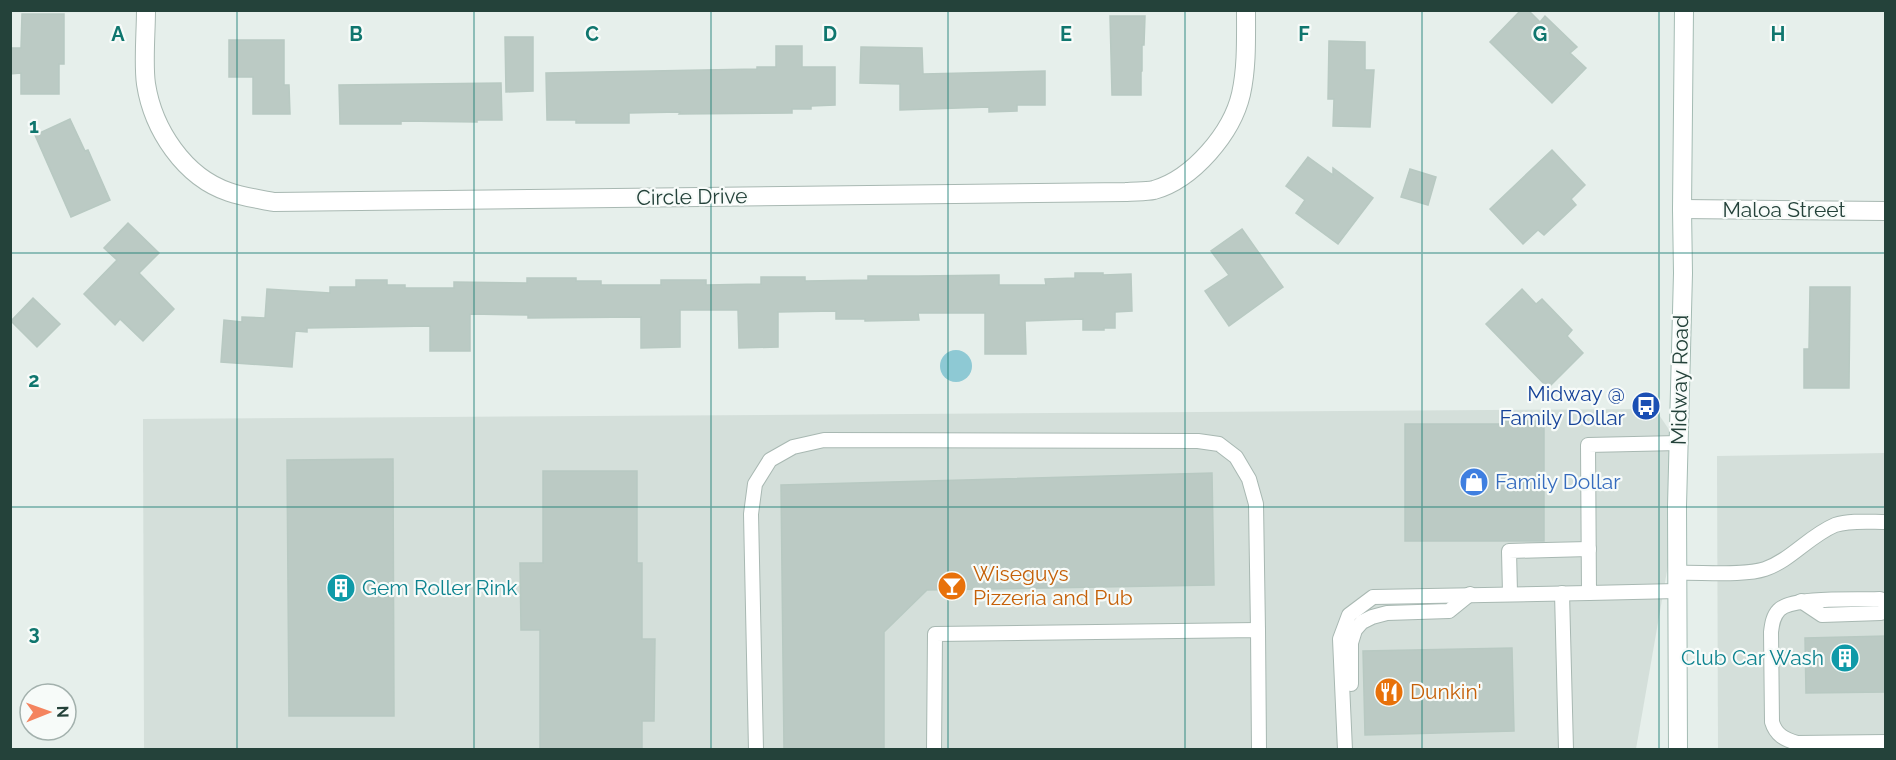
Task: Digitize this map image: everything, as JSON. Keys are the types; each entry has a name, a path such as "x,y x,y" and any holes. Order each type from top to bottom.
{"street":[{"name":"Circle Drive","path":"146,10 146,83 153,112 164,137 181,159 227,192 250,198 286,202 1154,190 1178,178 1200,162 1218,142 1231,118 1241,96 1245,64 1246,10"},
{"name":"Midway Road","path":"1678,750 1677,582 1683,273 1684,10"},
{"name":"Maloa Street","path":"1682,209 1886,211"}],"lane":[{"path":"756,750 751,514 755,484 770,460 793,447 824,440 1198,441 1219,444 1236,458 1249,479 1256,504 1258,750"},
{"path":"1589,593 1588,446 1679,443"},
{"path":"1345,747 1340,639 1349,615 1373,597 1589,593 1751,572 1765,569 1778,562 1822,532 1837,525 1886,522"},
{"path":"1510,593 1509,551 1589,549"},
{"path":"1562,593 1566,750"},
{"path":"1886,602 1880,599 1801,602 1786,605 1779,610 1773,620 1771,632 1772,722 1775,732 1786,740 1797,743 1886,742"},
{"path":"1801,602 1822,615 1881,614 1886,609"},
{"path":"934,750 934,634 1258,630"}],"shaded area":[{"path":"1655,409 1687,456 1636,749 144,750 143,419"},
{"path":"1885,453 1885,749 1718,749 1717,456"}],"water":[{"path":"956,350 967,355 972,366 967,377 956,382 945,377 940,366 945,355"}],"building":[{"path":"1521,10 1528,10 1540,22 1545,16 1577,47 1570,53 1586,68 1552,103 1490,42"},
{"path":"22,14 64,14 64,64 59,64 59,94 21,94 21,73 10,74 10,48 21,48"},
{"path":"1110,16 1145,16 1141,95 1112,95"},
{"path":"505,37 533,37 533,91 506,92"},
{"path":"229,40 284,40 284,85 289,85 290,114 253,114 253,77 229,77"},
{"path":"1329,41 1365,42 1365,70 1374,70 1370,127 1333,126 1334,99 1328,99"},
{"path":"776,46 802,46 802,67 835,67 835,105 792,109 792,113 629,113 629,123 576,123 576,120 547,120 546,73 776,67"},
{"path":"861,47 922,48 923,74 1045,71 1045,105 1017,105 1017,111 989,112 989,107 900,110 900,84 860,83"},
{"path":"501,83 502,120 340,124 339,85"},
{"path":"70,119 85,151 88,150 110,200 71,217 35,135"},
{"path":"1552,150 1585,185 1571,199 1576,205 1544,235 1538,230 1523,244 1490,209"},
{"path":"1308,157 1333,175 1333,168 1373,198 1338,244 1296,213 1305,200 1286,186"},
{"path":"1410,169 1436,177 1428,205 1401,197"},
{"path":"128,223 159,253 139,273 174,309 143,341 120,319 115,325 84,294 117,260 104,248"},
{"path":"1242,229 1283,287 1229,326 1205,291 1229,275 1211,251"},
{"path":"1075,273 1131,274 1132,311 1115,312 1115,328 1104,328 1104,330 1083,330 1083,319 1025,321 1026,354 985,354 985,313 918,313 919,320 865,321 865,319 836,319 836,311 778,312 778,347 739,348 738,310 680,310 680,347 641,348 641,317 528,318 528,315 470,314 470,351 430,351 430,326 307,328 307,332 295,331 292,367 221,362 224,320 242,322 242,317 265,318 267,289 330,293 330,287 356,287 356,280 387,280 387,285 405,285 405,288 454,288 454,282 527,283 527,278 576,278 576,281 601,281 601,285 661,285 661,280 706,280 706,285 761,284 761,277 805,277 805,281 868,280 868,276 999,275 999,285 1046,285 1045,279 1075,278"},
{"path":"1810,287 1850,287 1849,388 1804,388 1804,349 1809,349"},
{"path":"1522,289 1536,304 1542,299 1572,330 1567,336 1583,353 1548,388 1486,324"},
{"path":"33,298 60,324 37,347 11,321"},
{"name":"Family Dollar","path":"1503,421 1544,421 1544,541 1405,541 1405,424 1503,424"},
{"name":"Gem Roller Rink","path":"393,459 394,716 289,716 287,460"},
{"path":"543,471 637,471 637,563 642,563 642,639 655,639 654,721 642,721 642,750 540,750 540,630 521,630 520,563 543,563"},
{"path":"1212,473 1214,585 927,590 884,632 884,750 784,750 781,485"},
{"name":"Club Car Wash","path":"1886,636 1886,692 1806,693 1805,638"},
{"path":"1512,648 1514,731 1365,735 1363,651"}],"place":[{"name":"Midway @ Family Dollar","path":"1646,406"},
{"name":"Family Dollar","path":"1474,482"},
{"name":"Wiseguys Pizzeria and Pub","path":"952,586"},
{"name":"Gem Roller Rink","path":"341,588"},
{"name":"Club Car Wash","path":"1845,658"},
{"name":"Dunkin'","path":"1389,692"}]}
